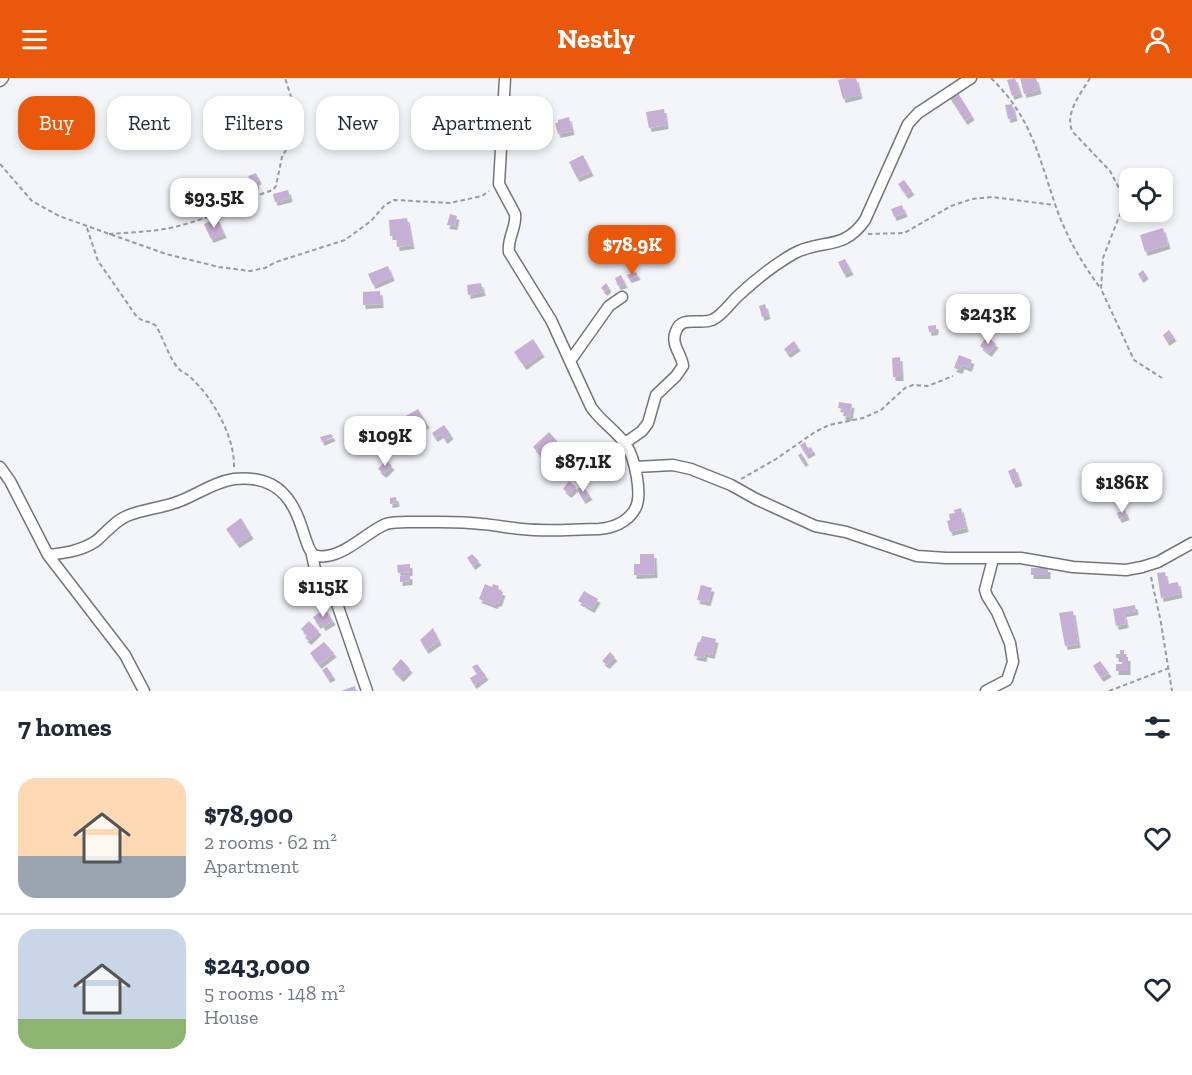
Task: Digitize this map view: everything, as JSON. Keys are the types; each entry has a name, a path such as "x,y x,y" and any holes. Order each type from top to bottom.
{"street":[{"path":"312,555 321,556 348,548 387,524 401,522 480,523 525,530 611,528 625,520 636,508 638,498 635,467 625,443 598,418 591,407 551,320 509,252 508,243 516,220 499,184 505,78"},
{"path":"625,443 642,431 648,423 656,395 683,366 674,341 676,329 684,322 704,322 717,317 761,276 796,252 847,239 856,233 870,211 908,124 923,109 971,78"},
{"path":"570,361 609,306 622,297"},
{"path":"635,467 673,465 692,469 816,526 846,532 917,556 1021,558 1073,567 1126,570 1148,566 1192,543"},
{"path":"0,467 48,555 125,655 144,691"},
{"path":"48,555 79,550 95,542 126,516 180,501 210,486 233,479 250,479 270,484 282,490 296,512 312,555 316,574 335,598 368,691"},
{"path":"986,691 1007,680 1013,662 1005,629 985,590 993,559"}],"path":[{"path":"105,234 181,226 204,219 273,189 276,186 282,157 298,128 295,109 285,78"},
{"path":"991,78 1019,111 1040,153 1056,205 1078,258 1101,289 1134,360 1162,378"},
{"path":"1090,78 1070,113 1069,123 1072,131 1110,171 1122,198 1122,209 1102,258 1101,289"},
{"path":"0,164 32,201 87,228 166,254 219,267 250,271 266,268 276,262 345,240 394,200 450,203 482,196 499,184"},
{"path":"856,233 904,233 951,206 972,199 993,197 1056,205"},
{"path":"87,228 98,261 137,317 143,321 152,322 156,326 177,367 189,375 216,410 230,437 234,454 233,479"},
{"path":"730,485 829,425 863,418 881,410 905,388 913,385 927,386 953,376"},
{"path":"1148,566 1161,623 1172,691"},
{"path":"1110,691 1168,668"}],"building":[{"path":"856,78 860,95 843,99 838,80"},
{"path":"1015,78 1020,93 1012,96 1007,80"},
{"path":"1020,78 1036,78 1039,90 1024,94"},
{"path":"958,93 972,116 965,121 950,98"},
{"path":"1012,104 1015,117 1008,119 1005,105"},
{"path":"664,109 666,125 649,128 646,112"},
{"path":"569,117 572,131 558,134 555,123"},
{"path":"583,155 591,172 577,178 569,162"},
{"path":"256,173 259,180 253,186 248,176"},
{"path":"904,180 912,191 906,195 898,184"},
{"path":"288,190 290,198 275,202 273,194"},
{"path":"902,205 905,213 894,217 891,209"},
{"path":"450,214 457,216 455,226 447,225"},
{"path":"217,218 224,234 211,239 204,224"},
{"path":"407,218 412,245 397,247 396,236 390,236 389,220"},
{"path":"1163,228 1168,245 1145,252 1140,235"},
{"path":"845,259 851,271 844,274 838,262"},
{"path":"388,266 392,277 373,285 368,274"},
{"path":"1143,270 1146,275 1141,279 1138,274"},
{"path":"636,272 638,276 629,279 627,275"},
{"path":"621,275 625,284 618,286 615,278"},
{"path":"481,283 483,292 468,295 467,285"},
{"path":"606,283 609,288 605,292 601,288"},
{"path":"380,291 381,304 363,305 363,292"},
{"path":"765,304 768,315 762,317 759,306"},
{"path":"936,325 936,331 929,332 928,326"},
{"path":"1169,330 1174,337 1167,342 1163,335"},
{"path":"987,336 996,344 989,353 980,346"},
{"path":"533,339 542,353 524,366 514,352"},
{"path":"794,341 798,347 788,354 784,349"},
{"path":"959,355 972,360 969,368 962,365 960,370 954,368"},
{"path":"900,357 901,377 893,377 892,358"},
{"path":"839,402 852,404 850,417 843,416 844,409 838,408"},
{"path":"418,409 427,424 413,432 404,417"},
{"path":"392,416 398,428 385,436 378,424"},
{"path":"444,425 451,435 445,440 441,434 435,438 432,433"},
{"path":"549,432 565,450 549,465 533,447"},
{"path":"331,434 333,437 322,442 320,437"},
{"path":"805,442 808,449 811,447 813,451 806,455 800,445"},
{"path":"801,453 806,461 803,463 798,455"},
{"path":"386,460 392,466 384,474 378,469"},
{"path":"1015,468 1020,482 1013,484 1008,471"},
{"path":"1138,476 1143,489 1134,492 1130,479"},
{"path":"1110,480 1113,495 1105,497 1101,482"},
{"path":"569,481 576,487 569,494 563,489"},
{"path":"583,486 590,496 583,500 577,489"},
{"path":"396,497 397,503 390,504 390,498"},
{"path":"961,508 966,528 950,532 947,521 950,520 949,514"},
{"path":"1125,510 1127,516 1119,519 1117,513"},
{"path":"241,518 251,535 237,544 226,529"},
{"path":"472,554 479,561 473,566 467,558"},
{"path":"640,554 654,554 655,574 634,575 634,564 640,564"},
{"path":"410,564 410,572 398,573 397,565"},
{"path":"1031,568 1048,568 1048,575 1031,575"},
{"path":"1165,572 1167,584 1178,582 1180,594 1161,598 1157,573"},
{"path":"410,575 410,581 400,582 400,576"},
{"path":"485,584 492,587 493,584 499,586 498,590 503,592 499,603 495,605 479,599"},
{"path":"701,585 712,588 708,602 697,600"},
{"path":"584,591 598,599 592,609 578,601"},
{"path":"1135,605 1136,611 1124,613 1126,624 1116,626 1113,609"},
{"path":"325,609 333,621 323,627 321,623 318,625 313,617"},
{"path":"1073,611 1078,644 1065,646 1059,613"},
{"path":"309,621 319,631 309,641 301,629"},
{"path":"433,628 439,641 426,650 420,640"},
{"path":"702,636 716,639 712,655 705,653 704,658 694,656"},
{"path":"324,642 334,653 319,665 310,653"},
{"path":"1120,650 1124,650 1124,657 1128,657 1128,671 1116,671 1116,664 1122,664 1122,658 1116,658"},
{"path":"610,652 615,657 607,665 602,661"},
{"path":"401,659 410,669 401,678 392,669"},
{"path":"1100,661 1109,673 1101,678 1093,666"},
{"path":"477,664 486,676 474,685 470,678 477,674 472,667"},
{"path":"327,667 333,676 328,679 322,670"},
{"path":"355,686 356,691 341,691"}]}
